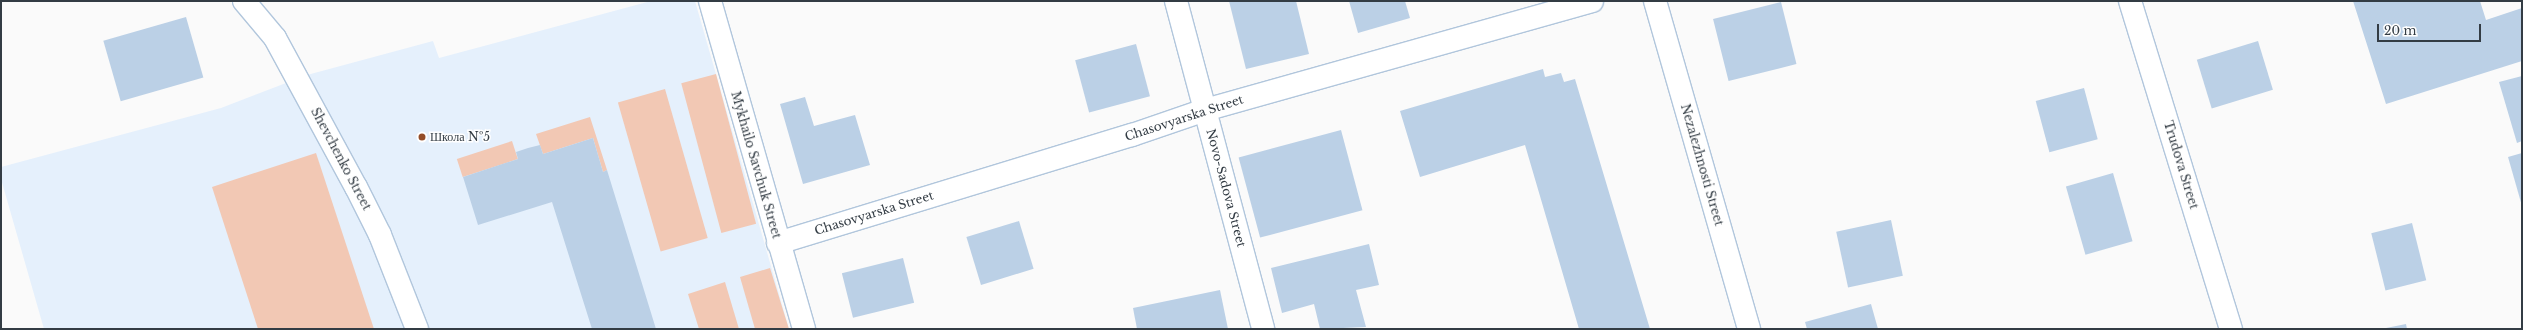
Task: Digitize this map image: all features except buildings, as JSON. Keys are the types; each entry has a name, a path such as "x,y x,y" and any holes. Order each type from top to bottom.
{"street":[{"name":"Shevchenko Street","path":"244,1 275,38 349,174 380,235 417,329"},
{"name":"Mykhailo Savchuk Street","path":"710,1 778,243 804,329"},
{"name":"Novo-Sadova Street","path":"1176,1 1263,329"},
{"name":"Chasovyarska Street","path":"778,243 1132,135 1205,110 1592,1"},
{"name":"Nezalezhnosti Street","path":"1655,1 1749,329"},
{"name":"Trudova Street","path":"2130,1 2231,329"}],"shaded area":[{"name":"Школа №5","path":"651,1 695,1 789,329 44,329 1,179 1,167 221,108 307,75 433,41 439,58"},
{"path":"716,74 756,224 721,233 681,83"},
{"path":"665,89 708,238 661,252 618,103"},
{"path":"590,117 607,170 603,172 593,138 543,154 536,134"},
{"path":"512,141 518,159 463,177 457,159"},
{"path":"316,153 374,329 258,329 212,187"},
{"path":"770,268 789,329 755,329 740,277"},
{"path":"725,282 739,329 699,329 688,294"}],"place":[{"name":"Школа №5","path":"422,137"}]}
